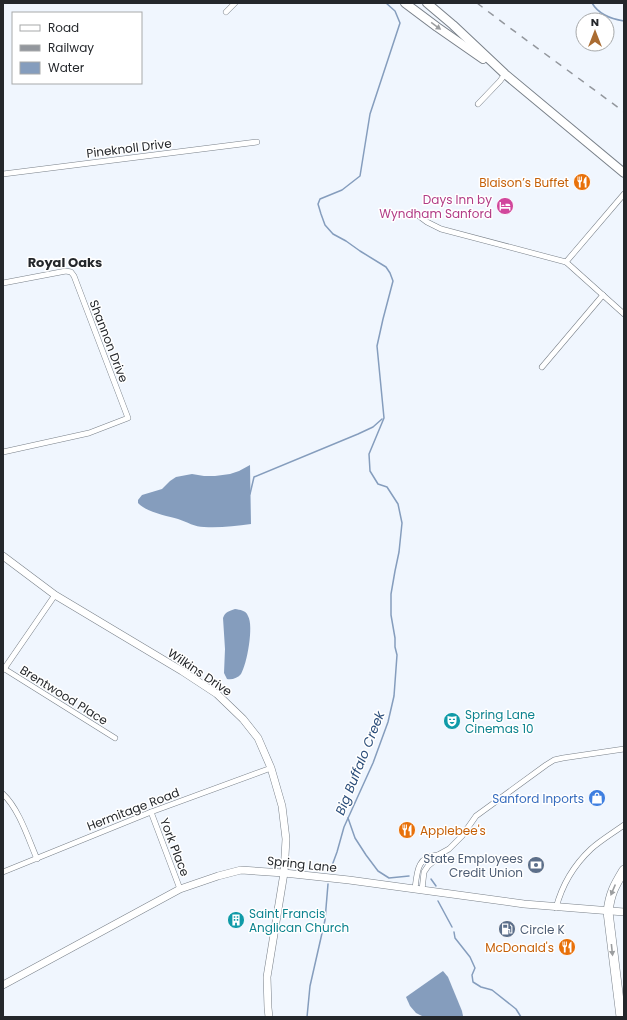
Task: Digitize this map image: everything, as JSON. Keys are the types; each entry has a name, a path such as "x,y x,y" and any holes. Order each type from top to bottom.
{"highway":[{"path":"620,1017 608,912 610,897 624,870"}],"main road":[{"path":"405,3 505,74"},
{"path":"427,3 453,24 505,74 624,172"}],"street":[{"path":"226,12 235,3"},
{"path":"478,104 505,74"},
{"name":"Pineknoll Drive","path":"3,174 257,142"},
{"path":"566,262 624,194"},
{"path":"419,216 441,229 566,262 624,314"},
{"name":"Shannon Drive","path":"3,283 66,271 71,272 74,276 128,418 89,433 3,452"},
{"path":"542,367 603,295"},
{"name":"Wilkins Drive","path":"3,556 56,595 217,694 244,719 258,738 271,768 282,806 286,839 284,873 267,977 269,1017"},
{"path":"4,668 56,595"},
{"name":"Brentwood Place","path":"4,668 115,738"},
{"path":"418,890 424,872 428,866 438,855 449,850 462,836 476,816 546,765 554,760 563,758 624,749"},
{"name":"Hermitage Road","path":"3,872 151,812 271,768"},
{"path":"3,794 17,813 37,859"},
{"name":"York Place","path":"151,812 180,889"},
{"path":"556,908 565,884 577,864 591,849 624,825"},
{"name":"Spring Lane","path":"3,985 180,889 241,870 349,880 556,908 624,912"}],"water":[{"path":"250,465 251,524 222,527 201,527 151,511 138,503 138,500 142,495 162,489 176,477 192,474 215,476 230,474"},
{"path":"235,609 243,611 247,614 250,621 250,636 247,654 241,674 237,678 227,679 224,673 225,649 223,618 226,613"},
{"path":"443,971 448,977 463,1016 424,1017 416,1013 410,1006 406,997"}],"waterway":[{"name":"Big Buffalo Creek","path":"330,871 344,827 373,763 388,722 394,696 397,655 391,615 391,594 399,552 402,523 398,504 387,487 378,484 370,471 369,454 384,418 377,346 393,281 386,267 333,234 325,225 318,204 320,199 342,190 360,176 370,114 400,23 395,11 386,3"},
{"path":"592,3 598,11 606,16 624,21"},
{"path":"249,493 250,494 254,477 358,434 373,427 382,419"},
{"path":"348,818 355,838 378,871 389,878 409,876"},
{"path":"431,879 436,886"},
{"name":"Big Buffalo Creek","path":"307,1017 310,986 325,920 328,884"},
{"path":"438,901 452,927"},
{"path":"454,932 455,938 470,957 475,968 472,975 473,982 481,987 492,990 516,1009 521,1017"}],"railway":[{"path":"477,3 624,112"}],"place":[{"name":"Blaison’s Buffet","path":"582,182"},
{"name":"Days Inn by Wyndham Sanford","path":"505,206"},
{"name":"Spring Lane Cinemas 10","path":"452,721"},
{"name":"Sanford Inports","path":"597,798"},
{"name":"Applebee's","path":"407,830"},
{"name":"State Employees Credit Union","path":"536,865"},
{"name":"Saint Francis Anglican Church","path":"236,920"},
{"name":"Circle K","path":"507,929"},
{"name":"McDonald's","path":"567,947"}],"district":[{"name":"Royal Oaks","path":"65,262"}]}
